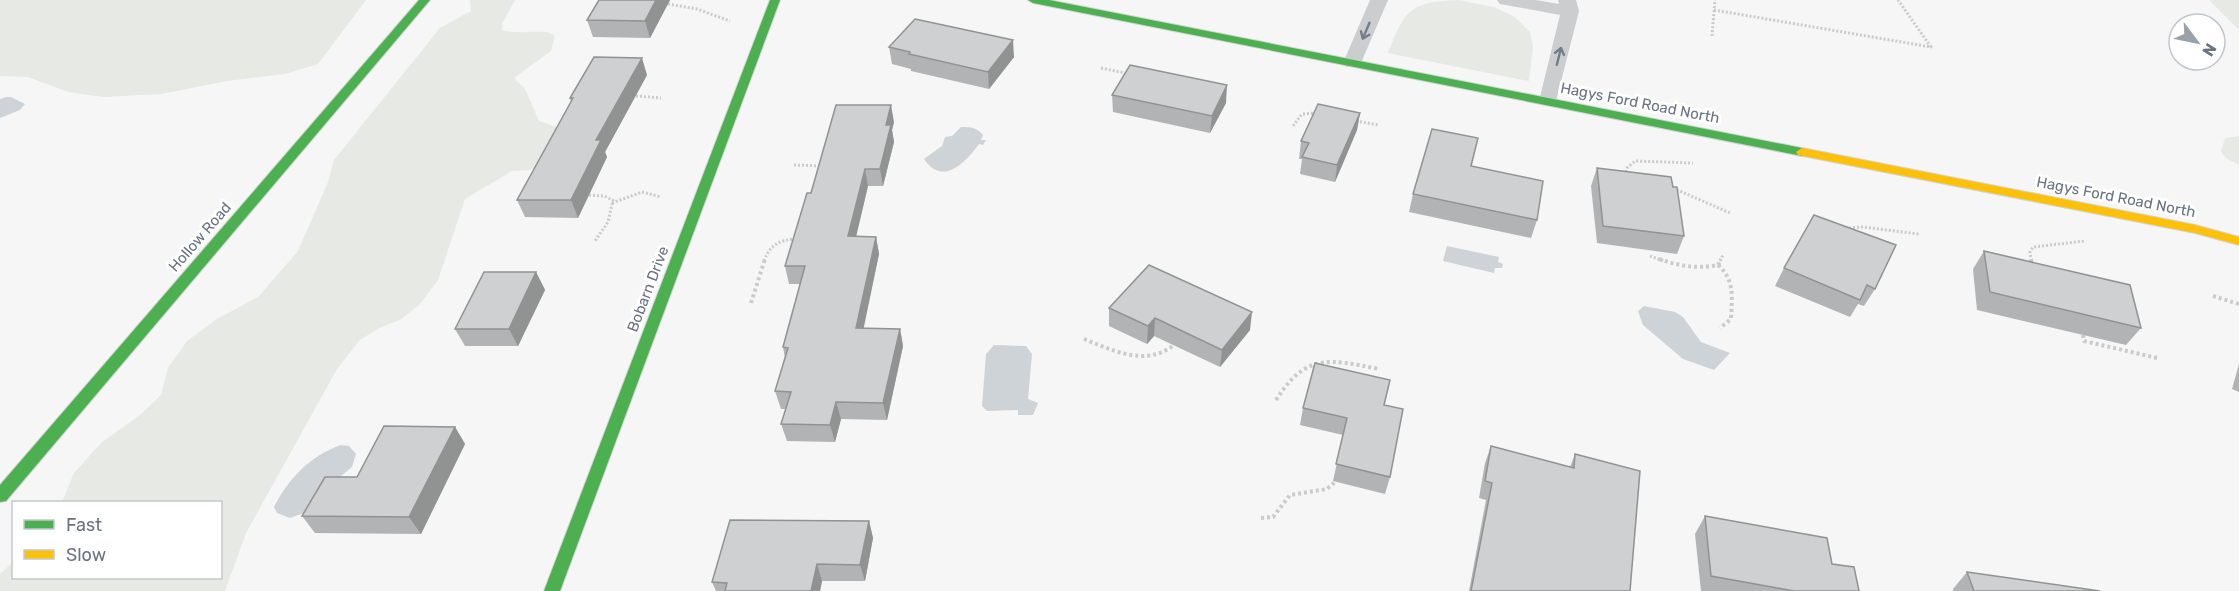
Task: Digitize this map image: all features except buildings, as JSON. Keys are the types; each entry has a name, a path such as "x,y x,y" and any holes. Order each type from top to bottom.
{"street":[{"name":"Hollow Road","path":"0,496 425,0"},
{"name":"Bobarn Drive","path":"552,591 775,0"},
{"name":"Hagys Ford Road North","path":"1033,0 2195,229 2239,241"}],"lane":[{"path":"1352,63 1379,0"},
{"path":"1506,0 1568,5 1548,101"}],"path":[{"path":"1712,36 1715,0"},
{"path":"1714,10 1931,47 1898,0"},
{"path":"668,4 697,9 742,26 765,29"},
{"path":"1101,68 1135,75"},
{"path":"636,96 661,98"},
{"path":"1293,126 1302,114 1322,114"},
{"path":"1345,118 1379,126"},
{"path":"1624,179 1627,168 1635,161 1673,164 1697,162"},
{"path":"794,165 828,166"},
{"path":"1663,185 1730,213"},
{"path":"612,203 643,190 671,201 698,203"},
{"path":"589,195 604,196 613,201 613,211 608,224 595,241"},
{"path":"1837,233 1844,228 1863,227 1919,234"},
{"path":"751,303 772,246 783,240 803,239"},
{"path":"2032,273 2030,252 2033,247 2088,241"},
{"path":"1650,256 1688,267 1707,268 1718,265 1723,255"},
{"path":"1718,265 1727,272 1733,282 1731,319 1720,328"},
{"path":"2213,296 2239,304"},
{"path":"2083,335 2084,341 2157,358"},
{"path":"1084,339 1125,354 1143,357 1160,355 1174,345"},
{"path":"1276,400 1287,380 1309,364 1339,361 1379,369"},
{"path":"1261,518 1273,517 1290,495 1327,489 1335,482"}],"shaded area":[{"path":"0,0 366,0 318,64 285,74 227,81 161,94 103,97 68,92 28,77 0,76"},
{"path":"470,0 515,0 502,24 502,30 546,32 555,36 551,51 514,78 525,89 539,121 565,130 551,159 530,170 512,171 465,199 438,280 420,304 400,320 379,328 360,340 337,369 246,533 225,591 0,591 0,574 12,563 12,579 222,579 222,501 62,501 74,473 102,442 140,415 161,395 168,368 187,341 217,319 258,297 298,251 328,182 334,160 440,28 471,11"},
{"path":"1459,0 1494,7 1515,17 1530,32 1533,47 1529,81 1388,53 1399,26 1412,11 1430,3"},
{"path":"2209,0 2239,0 2239,30 2227,18 2227,12 2221,12"},
{"path":"6,97 25,104 20,110 0,118 0,99"},
{"path":"961,127 978,130 983,135 981,140 986,140 983,145 979,144 968,158 954,169 939,171 931,167 924,159 942,146 945,137 952,136"},
{"path":"2239,136 2239,165 2226,158 2221,152 2225,138"},
{"path":"1447,246 1499,257 1498,262 1503,264 1502,268 1495,268 1494,273 1443,261"},
{"path":"1644,306 1675,312 1683,317 1701,342 1730,353 1714,370 1683,359 1643,325 1638,311"},
{"path":"994,345 1026,346 1032,354 1028,399 1038,403 1033,415 1018,415 1018,410 987,411 982,406 986,354"},
{"path":"341,445 349,446 356,454 352,467 335,481 317,508 290,518 277,513 274,507 286,487 301,469 330,449"}],"traffic: fast":[{"path":"0,496 425,0"},
{"path":"552,591 775,0"},
{"path":"1033,0 1802,152"}],"traffic: slow":[{"path":"1802,152 2195,229 2239,241"}]}
